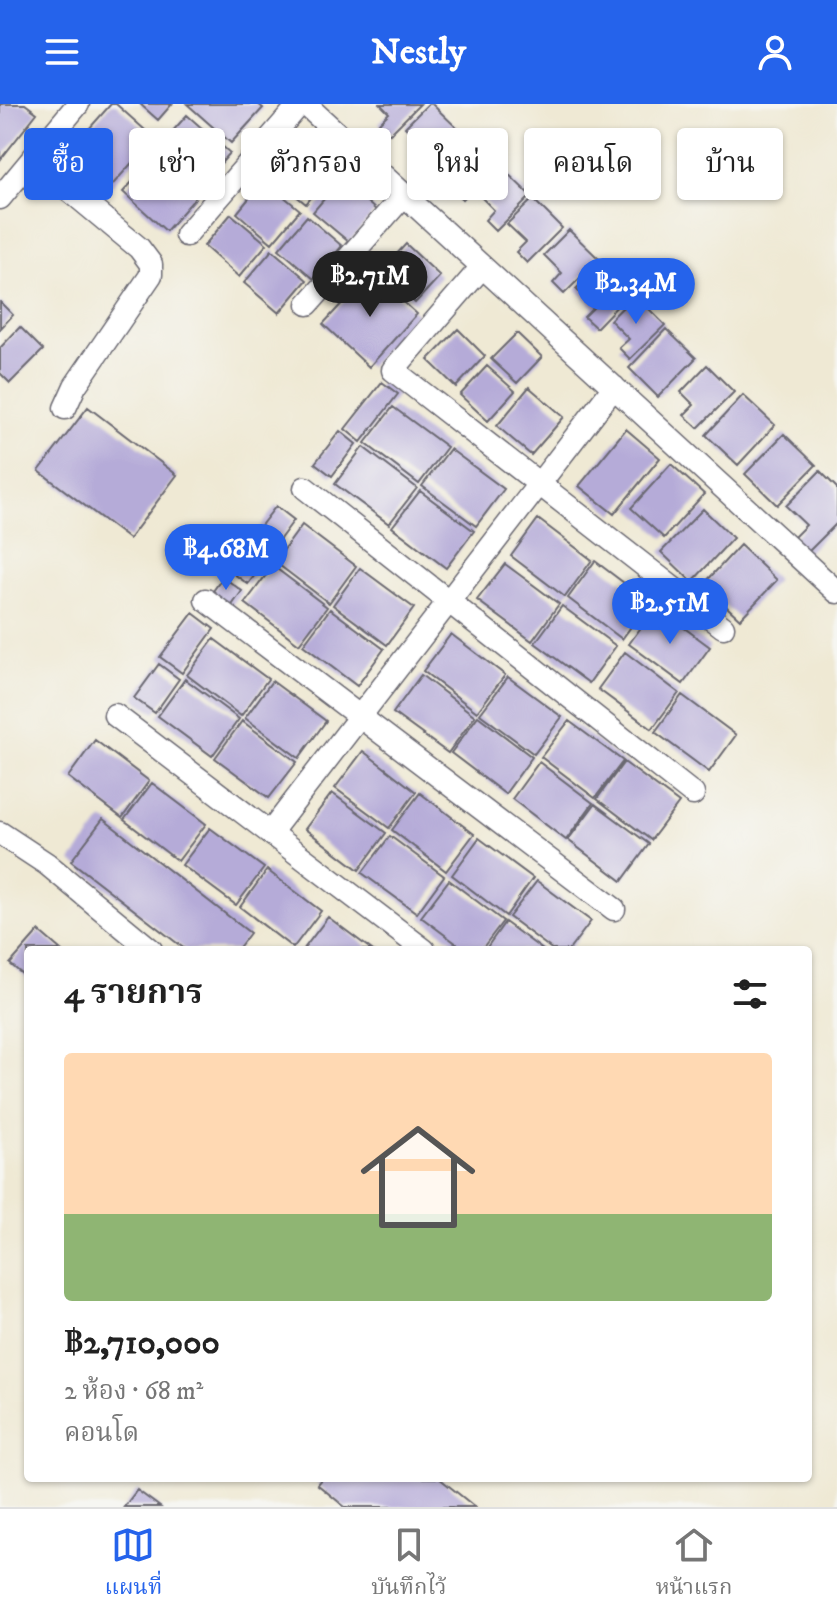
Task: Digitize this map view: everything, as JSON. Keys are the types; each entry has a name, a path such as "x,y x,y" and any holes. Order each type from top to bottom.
{"street":[{"path":"59,128 78,104"},
{"path":"186,235 302,104 837,592"},
{"path":"0,198 24,170"},
{"path":"308,304 404,195"},
{"path":"65,408 75,386 151,275 151,264 139,248 81,200"},
{"path":"482,267 393,370 723,627"},
{"path":"270,833 614,387"},
{"path":"305,488 693,794"},
{"path":"206,600 614,909"},
{"path":"115,715 419,946"},
{"path":"0,833 47,864 146,946"}],"building":[{"path":"0,104 25,104 37,113 0,160"},
{"path":"111,104 116,104 143,128 129,128 129,166 113,184 113,128 90,128"},
{"path":"140,104 172,104 158,120"},
{"path":"187,104 258,104 263,108 245,128 241,128 231,143 225,138 225,128 214,128"},
{"path":"380,104 420,104 391,133 391,128 384,128 379,123 389,113"},
{"path":"428,104 432,104 457,128 407,129 405,127"},
{"path":"187,115 202,128 175,128"},
{"path":"508,174 524,189 524,200 527,200 496,231 485,220 494,210 484,200 508,200"},
{"path":"132,200 193,200 166,231"},
{"path":"248,200 288,200 300,210 272,243 237,213"},
{"path":"323,200 365,200 376,210 349,242 313,212"},
{"path":"534,200 562,228 527,263 516,252 526,242 507,224"},
{"path":"231,214 267,244 239,277 204,246"},
{"path":"307,216 342,246 314,279 279,249"},
{"path":"569,230 599,259 564,294 553,283 562,273 544,255"},
{"path":"406,244 440,276 415,303 381,271"},
{"path":"272,250 307,280 279,313 244,283"},
{"path":"601,264 630,293 596,328 584,317 594,307 576,289"},
{"path":"371,272 417,314 369,367 323,324"},
{"path":"635,295 665,325 630,359 619,348 629,339 610,320"},
{"path":"0,302 13,315 0,329"},
{"path":"20,327 43,350 10,383 0,373 0,348"},
{"path":"458,329 485,356 456,387 428,360"},
{"path":"666,329 696,358 658,397 629,368"},
{"path":"517,333 542,357 517,383 491,359"},
{"path":"707,365 734,392 698,428 684,415 694,405 681,392"},
{"path":"487,366 515,391 488,421 460,395"},
{"path":"382,382 398,394 361,442 345,429"},
{"path":"529,387 564,417 531,455 497,426"},
{"path":"743,395 775,425 738,465 706,435"},
{"path":"88,407 177,475 129,539 39,471"},
{"path":"393,407 447,447 419,484 365,443"},
{"path":"626,429 660,458 614,514 579,486"},
{"path":"340,431 356,444 332,476 315,463"},
{"path":"784,434 816,465 777,505 745,474"},
{"path":"363,447 417,488 389,524 335,484"},
{"path":"450,449 504,489 476,526 422,486"},
{"path":"671,464 704,494 664,538 631,508"},
{"path":"820,471 837,488 837,523 807,553 792,539 806,525 786,506"},
{"path":"420,491 474,531 446,568 392,527"},
{"path":"276,506 294,520 268,555 249,541"},
{"path":"703,509 733,538 692,582 661,552"},
{"path":"538,519 592,560 565,597 511,556"},
{"path":"302,525 356,566 329,603 275,562"},
{"path":"246,543 267,559 248,584 227,569"},
{"path":"740,545 777,580 740,619 703,585"},
{"path":"595,561 649,602 622,639 568,598"},
{"path":"505,564 559,604 532,641 477,600"},
{"path":"273,566 327,607 299,644 245,603"},
{"path":"360,568 414,608 387,645 333,605"},
{"path":"223,577 242,591 230,608 211,594"},
{"path":"562,606 616,646 589,683 535,643"},
{"path":"656,607 710,647 683,684 629,644"},
{"path":"330,609 384,649 357,686 303,645"},
{"path":"193,613 214,629 182,673 160,657"},
{"path":"451,634 505,675 477,712 423,671"},
{"path":"214,639 268,679 241,716 187,675"},
{"path":"625,652 679,693 652,729 598,689"},
{"path":"159,664 179,679 155,713 134,698"},
{"path":"421,675 475,716 448,753 393,713"},
{"path":"508,677 562,717 534,754 480,714"},
{"path":"185,679 239,719 212,756 158,716"},
{"path":"272,681 326,721 299,758 245,718"},
{"path":"682,695 736,735 709,772 655,732"},
{"path":"478,716 532,757 505,794 451,753"},
{"path":"242,721 297,762 269,798 215,758"},
{"path":"569,721 623,761 595,798 541,757"},
{"path":"95,740 149,781 122,818 68,777"},
{"path":"363,751 416,792 389,828 335,788"},
{"path":"539,762 593,803 566,840 512,799"},
{"path":"624,762 679,803 651,840 597,799"},
{"path":"152,783 206,824 178,861 124,820"},
{"path":"332,793 386,833 359,870 305,829"},
{"path":"420,793 474,834 446,871 392,830"},
{"path":"595,804 649,844 622,881 568,840"},
{"path":"103,819 250,933 240,946 181,946 71,861"},
{"path":"210,828 264,868 236,905 182,865"},
{"path":"390,836 444,876 417,913 362,873"},
{"path":"479,838 533,878 506,916 452,875"},
{"path":"267,870 321,911 295,946 290,946 240,907"},
{"path":"449,880 503,921 484,946 460,946 421,917"},
{"path":"537,881 591,921 572,946 548,946 509,917"},
{"path":"328,917 367,946 306,946"},
{"path":"505,922 538,946 488,946"},
{"path":"39,931 56,946 26,946"},
{"path":"24,948 24,976 10,964"},
{"path":"444,1482 475,1507 345,1507 317,1484"},
{"path":"137,1490 160,1507 124,1507"}]}
